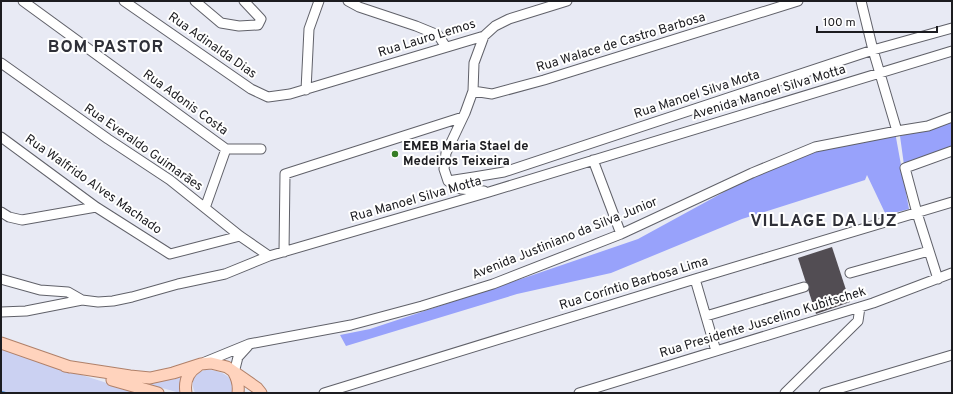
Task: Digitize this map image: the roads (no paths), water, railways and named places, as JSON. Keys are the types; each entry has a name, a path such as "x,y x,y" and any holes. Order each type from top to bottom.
{"main road":[{"path":"1,343 64,366 158,393"},
{"path":"64,366 150,378 173,373 201,364 211,363 227,367 257,388 261,393"},
{"path":"186,393 185,384 188,374 201,364"},
{"path":"234,373 237,379 238,393"}],"street":[{"name":"Rua Adonis Costa","path":"23,1 226,149 261,149"},
{"name":"Rua Adinalda Dias","path":"124,1 251,89 268,97 290,94"},
{"path":"195,1 222,23 239,26 258,25 261,19 244,1"},
{"path":"306,90 309,29 319,1"},
{"path":"348,1 359,8 416,26 438,35 446,47"},
{"name":"Rua Lauro Lemos","path":"290,94 484,36 495,26 509,19 567,1"},
{"name":"Rua Walace de Castro Barbosa","path":"473,91 492,94 544,80 798,1"},
{"path":"861,1 873,50 897,131"},
{"name":"Rua Manoel Silva Mota","path":"448,181 504,172 873,50 952,28"},
{"path":"484,36 474,63 473,91 446,154 444,169 448,181 461,189 489,192"},
{"name":"Avenida Manoel Silva Motta","path":"593,160 952,50"},
{"name":"Rua Everaldo Guimarães","path":"1,63 108,139 170,180 240,236 269,256"},
{"path":"284,252 285,174 463,117"},
{"name":"Avenida Justiniano da Silva Junior","path":"201,364 249,344 351,325 422,306 493,284 621,234 752,173 815,147 928,126 952,117"},
{"name":"Rua Walfrido Alves Machado","path":"1,137 96,207 170,254 240,236"},
{"path":"205,208 226,149"},
{"path":"938,279 917,213 905,168 952,151"},
{"path":"593,160 621,234"},
{"name":"Rua Manoel Silva Motta","path":"82,300 113,302 178,284 225,274 269,256 593,160"},
{"name":"Rua Coríntio Barbosa Lima","path":"324,393 952,202"},
{"path":"1,212 9,217 22,220 96,207"},
{"path":"850,273 929,251"},
{"name":"Rua Presidente Juscelino Kubitschek","path":"579,393 860,307 952,273"},
{"path":"1,278 40,290 68,292 82,300"},
{"path":"696,279 716,351"},
{"path":"706,316 804,287"},
{"path":"1,312 26,311 82,300"},
{"path":"785,393 858,321 860,307"},
{"path":"234,373 238,357 249,344"},
{"path":"824,393 952,355"}],"waterway":[{"path":"1,392 5,393"}],"place":[{"name":"EMEB Maria Stael de Medeiros Teixeira","path":"395,154"}],"district":[{"name":"BOM PASTOR","path":"106,48"},
{"name":"VILLAGE DA LUZ","path":"824,222"}]}
